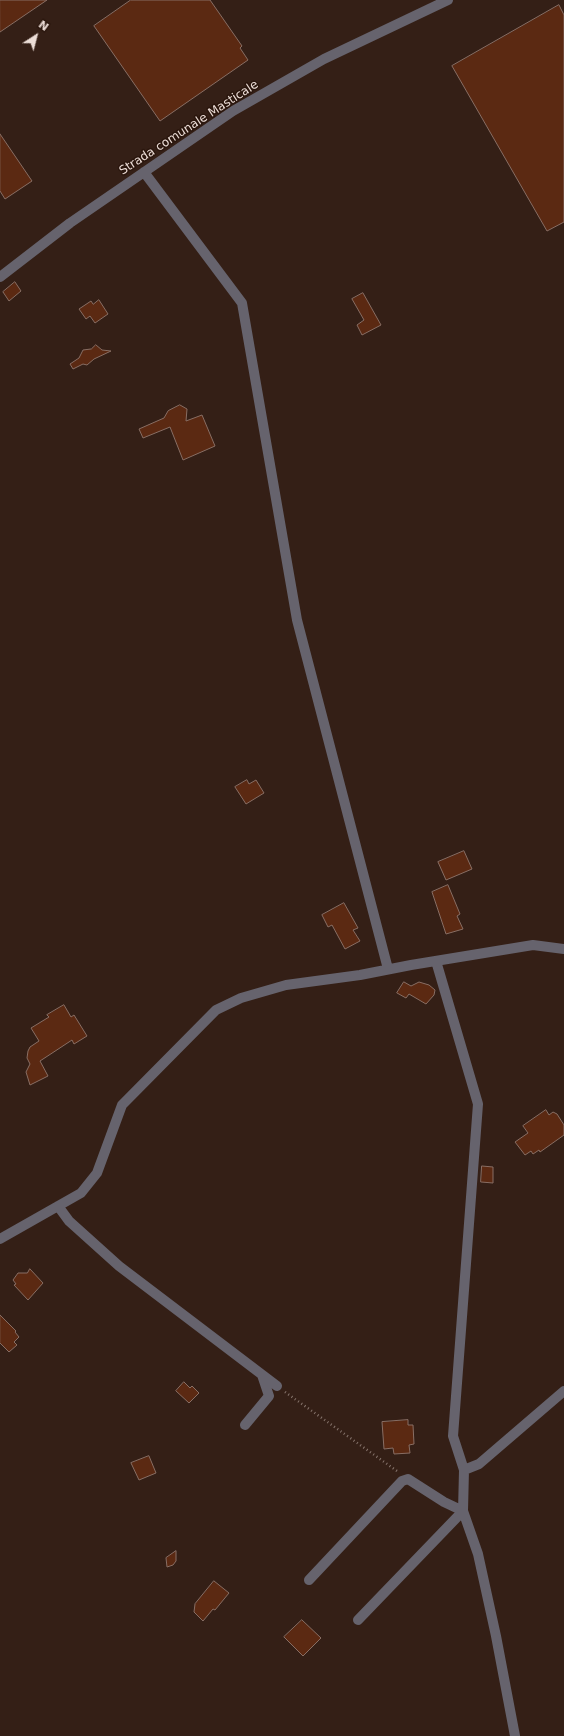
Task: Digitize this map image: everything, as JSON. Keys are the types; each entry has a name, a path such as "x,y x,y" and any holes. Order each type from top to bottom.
{"street":[{"name":"Strada comunale Masticale","path":"0,277 70,223 233,111 324,59 448,0"},
{"path":"144,172 242,303 297,620 388,969"},
{"path":"0,1239 81,1193 91,1182 96,1173 122,1104 216,1010 241,998 286,985 533,946 564,949"},
{"path":"436,961 478,1104 453,1436 464,1470 463,1511 480,1562 515,1736"},
{"path":"58,1206 68,1221 118,1266 277,1386"},
{"path":"245,1426 269,1396 262,1375"},
{"path":"464,1470 479,1464 564,1391"},
{"path":"309,1580 402,1481 408,1479 444,1502 463,1511"},
{"path":"358,1620 463,1511"}],"path":[{"path":"277,1386 408,1479"}],"building":[{"path":"0,0 47,0 0,32"},
{"path":"131,0 210,0 242,46 240,48 248,60 160,121 94,26"},
{"path":"559,5 564,15 564,222 547,231 452,66"},
{"path":"0,134 32,181 5,199 0,191"},
{"path":"15,282 21,291 9,301 3,292"},
{"path":"363,293 381,325 362,335 357,325 364,320 352,299"},
{"path":"99,300 108,314 95,323 90,316 86,319 79,309 91,301 93,304"},
{"path":"96,345 102,350 111,351 94,359 87,365 83,364 73,369 70,364 79,358 83,350 91,349"},
{"path":"180,405 187,409 186,421 202,415 215,446 183,460 170,427 143,438 139,429 164,418 168,411"},
{"path":"247,780 249,784 256,780 264,793 246,804 235,787"},
{"path":"464,851 472,869 446,880 438,862"},
{"path":"448,885 460,914 457,916 463,929 446,934 432,892"},
{"path":"344,903 358,928 353,930 360,941 345,949 332,925 328,927 322,915"},
{"path":"404,982 411,986 419,982 429,985 435,990 434,995 426,1004 409,994 406,998 397,993"},
{"path":"64,1005 71,1017 74,1015 87,1036 74,1044 72,1040 40,1061 48,1076 30,1085 26,1072 30,1064 27,1058 28,1051 30,1047 39,1041 31,1028 49,1017 47,1015"},
{"path":"546,1110 549,1115 553,1112 557,1114 564,1125 564,1135 540,1152 539,1150 533,1154 531,1151 525,1155 515,1142 528,1133 523,1126"},
{"path":"482,1166 493,1167 493,1183 481,1182"},
{"path":"30,1269 43,1283 28,1300 14,1285 16,1284 13,1280 18,1273 27,1273"},
{"path":"0,1315 16,1331 15,1332 19,1337 14,1342 17,1345 9,1352 0,1343"},
{"path":"184,1382 190,1388 192,1386 199,1393 189,1403 176,1391"},
{"path":"408,1420 408,1425 413,1425 414,1444 409,1445 410,1453 394,1454 393,1448 384,1449 382,1422"},
{"path":"149,1456 156,1473 139,1480 131,1463"},
{"path":"176,1551 176,1561 173,1565 167,1567 166,1558"},
{"path":"214,1581 229,1593 215,1610 213,1609 203,1621 194,1612 195,1604"},
{"path":"302,1620 321,1638 303,1656 284,1637"}]}
